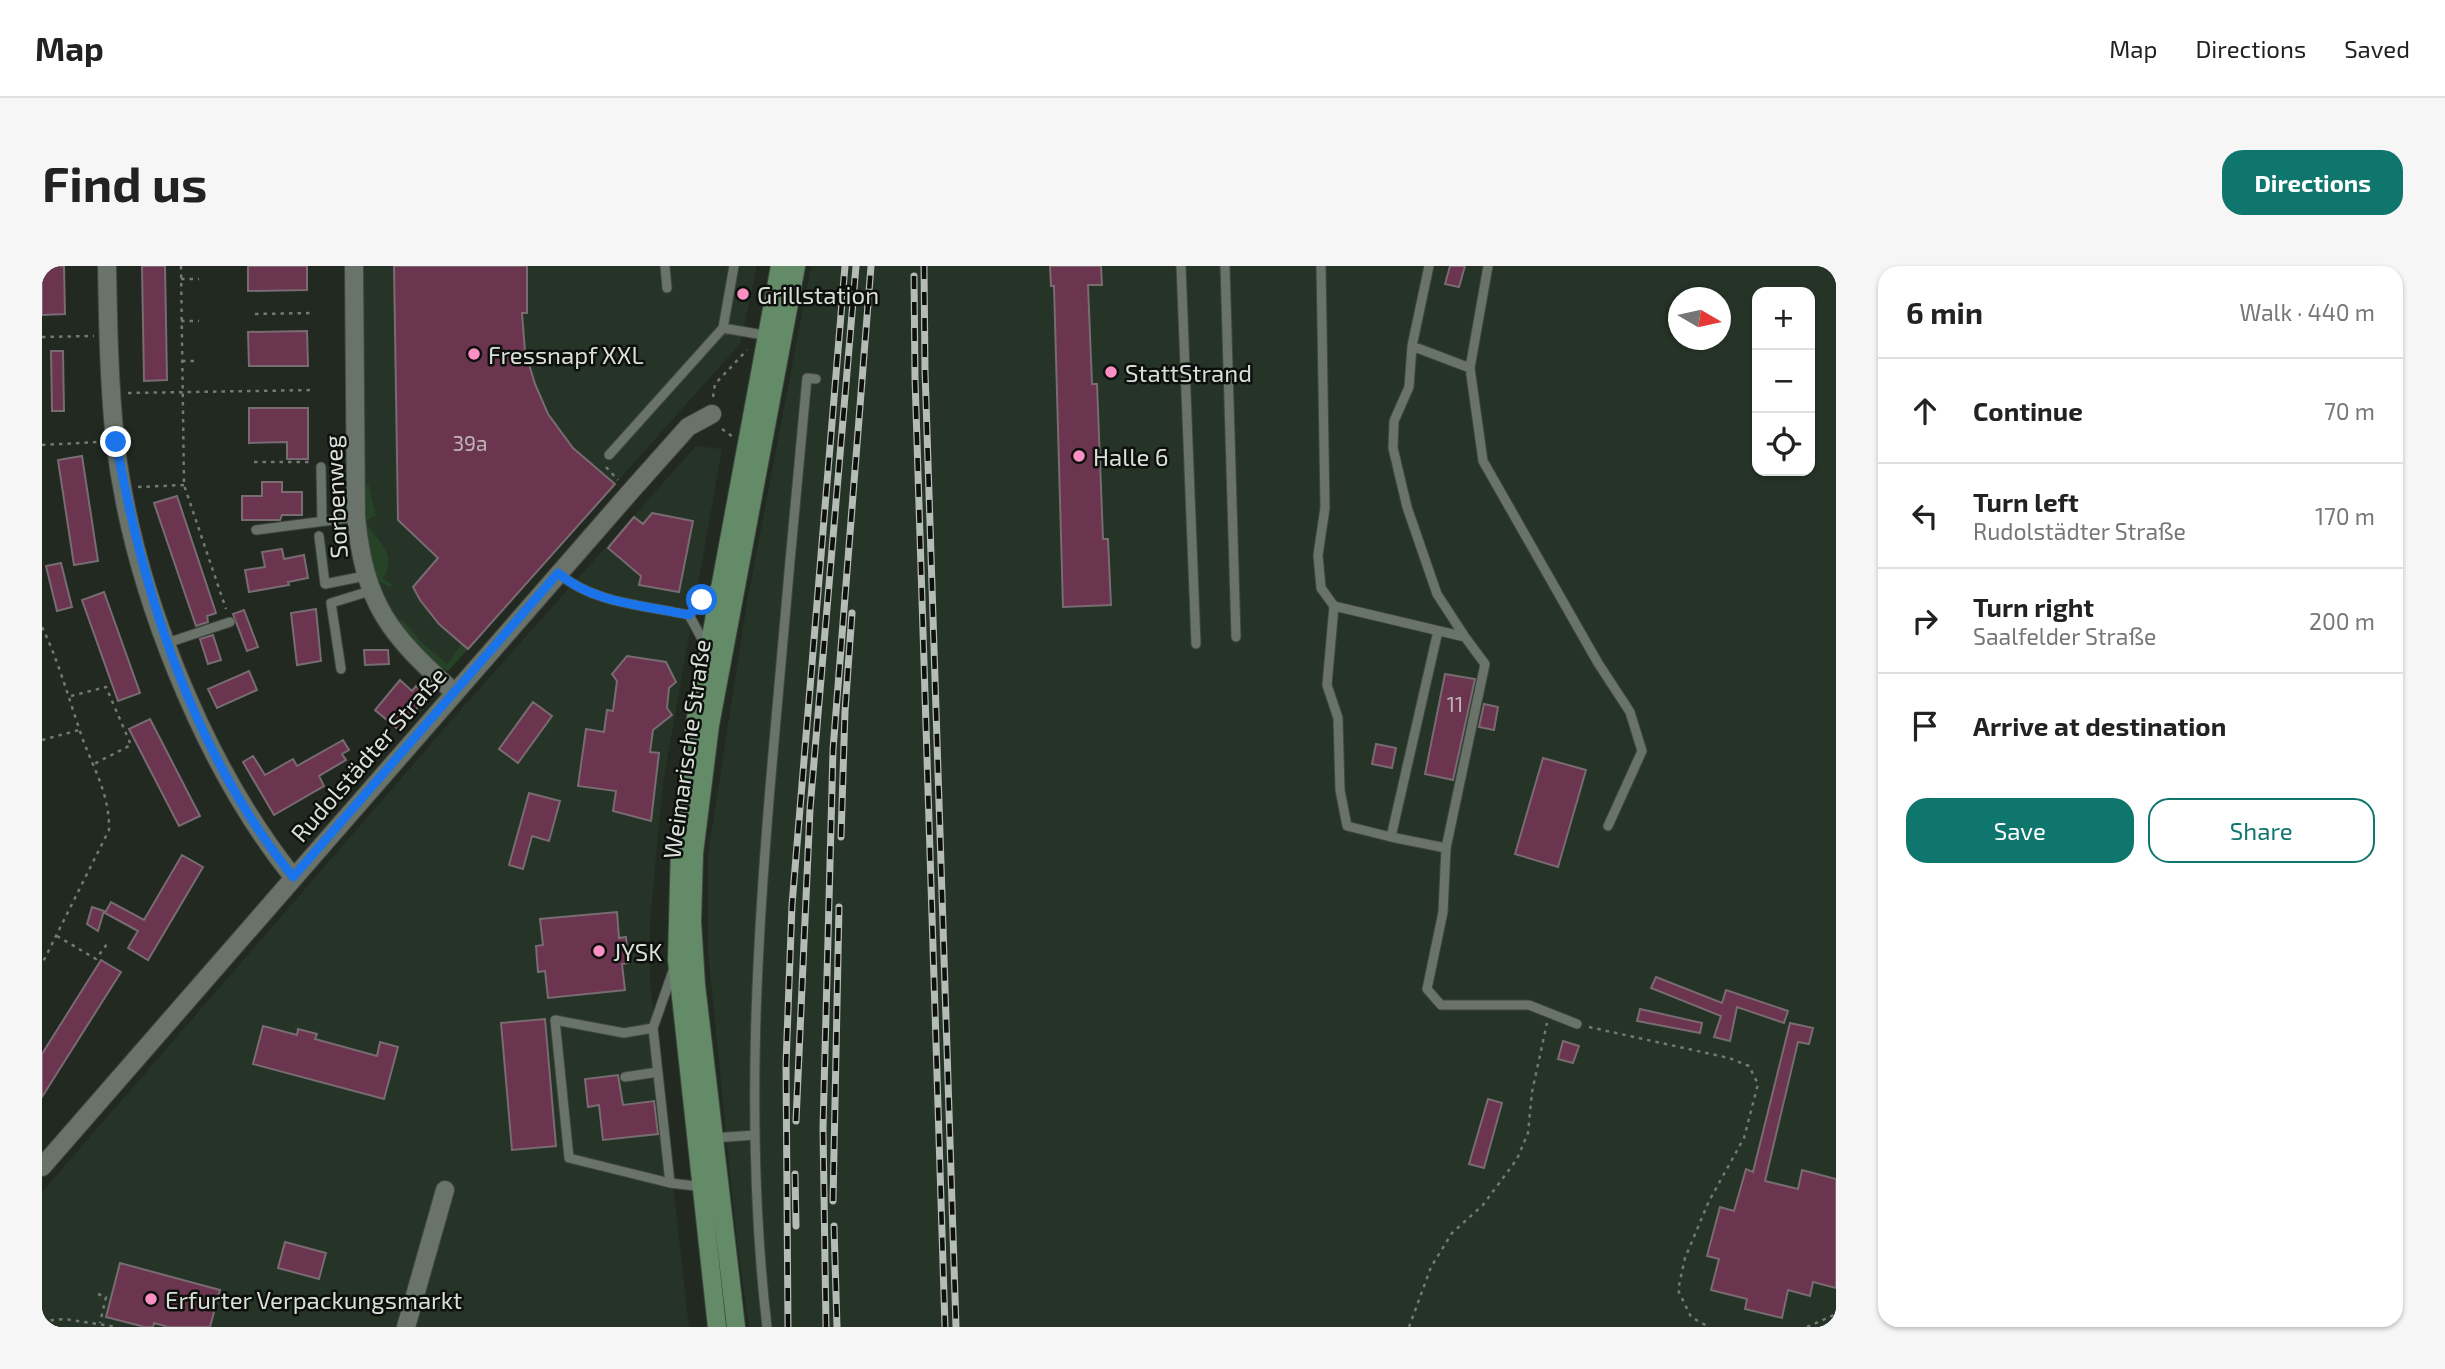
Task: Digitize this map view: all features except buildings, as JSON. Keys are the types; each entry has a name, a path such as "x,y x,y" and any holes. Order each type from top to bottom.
{"main road":[{"name":"Weimarische Straße","path":"717,1327 704,1187 677,960 682,821 721,583 780,266"},
{"name":"Weimarische Straße","path":"736,1327 713,1138 692,920 698,808 709,725 796,266"}],"street":[{"path":"107,266 110,394 124,488 141,566 183,687 220,764 272,850 293,877"},
{"name":"Sorbenweg","path":"354,266 356,517 367,584 409,650 454,692"},
{"name":"Rudolstädter Straße","path":"42,1167 558,573 688,427 712,414"},
{"path":"406,1327 444,1190"}],"lane":[{"path":"665,266 667,288"},
{"path":"609,455 723,328 734,266"},
{"path":"1181,266 1196,644"},
{"path":"1225,266 1236,637"},
{"path":"1321,266 1325,508 1318,555 1321,588 1334,606 1328,685 1338,718 1340,790 1347,826 1446,848"},
{"path":"1429,266 1412,346 1409,387 1394,421 1393,448 1407,507 1437,594 1485,664 1446,848 1443,912 1427,989 1441,1005 1529,1006 1577,1024"},
{"path":"1488,266 1470,368 1483,461 1598,663 1630,712 1642,751 1608,826"},
{"path":"723,328 769,336"},
{"path":"1412,346 1470,368"},
{"path":"767,1327 760,1267 755,1135 756,994 763,862 807,378 816,379"},
{"path":"322,464 322,521"},
{"path":"256,530 356,517"},
{"path":"319,536 325,584 367,584"},
{"path":"558,573 573,586 629,605 689,615"},
{"path":"689,615 721,583"},
{"path":"341,669 331,603 367,584"},
{"path":"1334,606 1465,637"},
{"path":"689,615 709,651"},
{"path":"167,643 230,622"},
{"path":"1391,837 1438,631"},
{"path":"670,1183 653,1028 660,999 677,960"},
{"path":"653,1028 624,1033 555,1020 569,1158 670,1183 704,1187"},
{"path":"625,1077 657,1072"},
{"path":"713,1138 755,1135"}],"path":[{"path":"181,266 184,485 230,622"},
{"path":"181,279 199,279"},
{"path":"255,314 314,313"},
{"path":"181,321 199,320"},
{"path":"42,337 108,335"},
{"path":"739,438 727,436 712,414 715,384 749,348"},
{"path":"182,361 199,361"},
{"path":"110,394 315,390"},
{"path":"42,445 92,443"},
{"path":"254,462 322,464"},
{"path":"614,476 619,480"},
{"path":"124,488 184,485"},
{"path":"42,627 59,663 79,730 107,798 109,830 42,964"},
{"path":"70,696 106,687 131,745 94,764"},
{"path":"42,740 79,730"},
{"path":"57,936 96,959 107,944"},
{"path":"1409,1327 1431,1266 1452,1233 1483,1205 1517,1159 1528,1133 1532,1092 1550,1013"},
{"path":"1577,1024 1729,1058 1749,1066 1758,1084 1744,1138 1709,1201 1685,1258 1678,1290 1691,1317 1709,1327"},
{"path":"98,1294 106,1297 100,1323"},
{"path":"1807,1327 1836,1314"},
{"path":"42,1321 65,1319 117,1327"}],"shaded area":[{"path":"362,266 757,266 740,344 448,671 403,629 384,599 376,579 365,528"},
{"path":"811,266 1836,266 1836,1327 749,1327 736,1233 708,952 708,854 747,602"},
{"path":"696,446 722,449 663,783 650,921 650,981 689,1327 42,1327 42,1192 463,707"}],"green space":[{"path":"368,482 376,516 365,521 387,554 387,569 383,578 393,585 389,587 376,579 368,543 364,515 363,502"},
{"path":"401,618 422,643 447,664 462,644 468,649 448,671 411,641"}],"railway":[{"path":"788,1327 786,1064 792,905 845,266"},
{"path":"796,1121 810,809 856,266"},
{"path":"826,1327 823,1128 833,750 871,266"},
{"path":"924,266 925,370 956,1327"},
{"path":"914,276 945,1327"},
{"path":"841,837 845,711 852,613"},
{"path":"833,1201 839,907"},
{"path":"795,1174 796,1226"},
{"path":"834,1226 837,1327"}],"place":[{"name":"Grillstation","path":"743,294"},
{"name":"Fressnapf XXL","path":"474,354"},
{"name":"StattStrand","path":"1111,372"},
{"name":"Halle 6","path":"1079,456"},
{"name":"JYSK","path":"599,951"},
{"name":"Erfurter Verpackungsmarkt","path":"151,1299"}],"route":[{"path":"116,442 141,566 183,687 220,764 272,850 293,877 558,573 573,586 629,605 689,615 702,600"}]}
